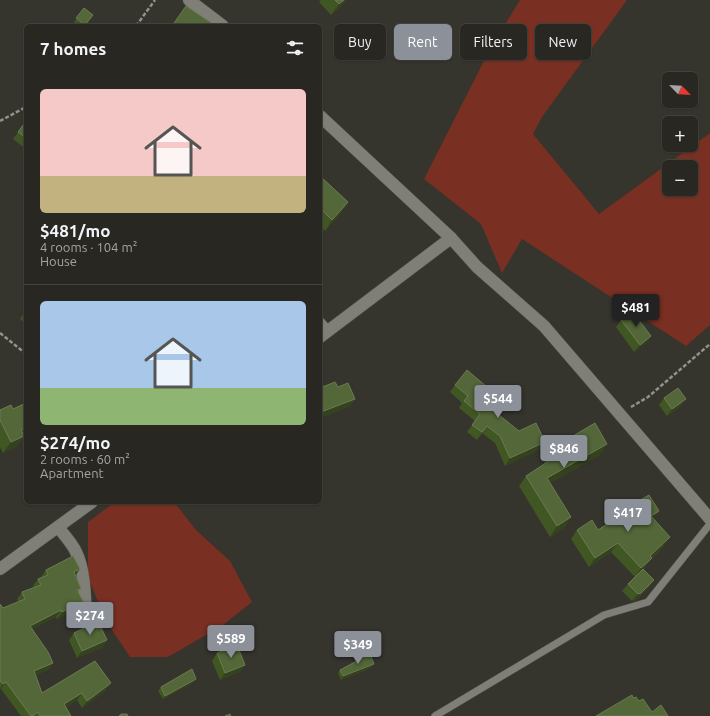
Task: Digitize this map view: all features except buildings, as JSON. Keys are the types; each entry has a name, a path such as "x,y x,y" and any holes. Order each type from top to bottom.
{"street":[{"path":"189,0 220,24"},
{"path":"322,118 451,238 477,267 544,326 710,519"},
{"path":"325,333 451,238"},
{"path":"0,569 89,504"},
{"path":"58,527 77,553 84,585 86,617"}],"lane":[{"path":"435,716 604,615 648,602 710,524"}],"path":[{"path":"138,24 156,0"},
{"path":"0,121 24,108"},
{"path":"0,333 24,352"},
{"path":"620,414 648,397 710,344"}],"shaded area":[{"path":"520,0 627,0 591,50 591,24 535,24 535,60 583,60 542,117 533,134 599,214 662,168 662,196 698,196 698,160 673,160 684,152 698,152 698,142 710,133 710,325 686,346 522,239 502,273 481,224 424,179 484,60 527,60 527,24 505,24"},
{"path":"112,504 176,504 196,530 230,561 252,602 223,625 168,657 130,657 106,621 88,577 88,522"}]}
